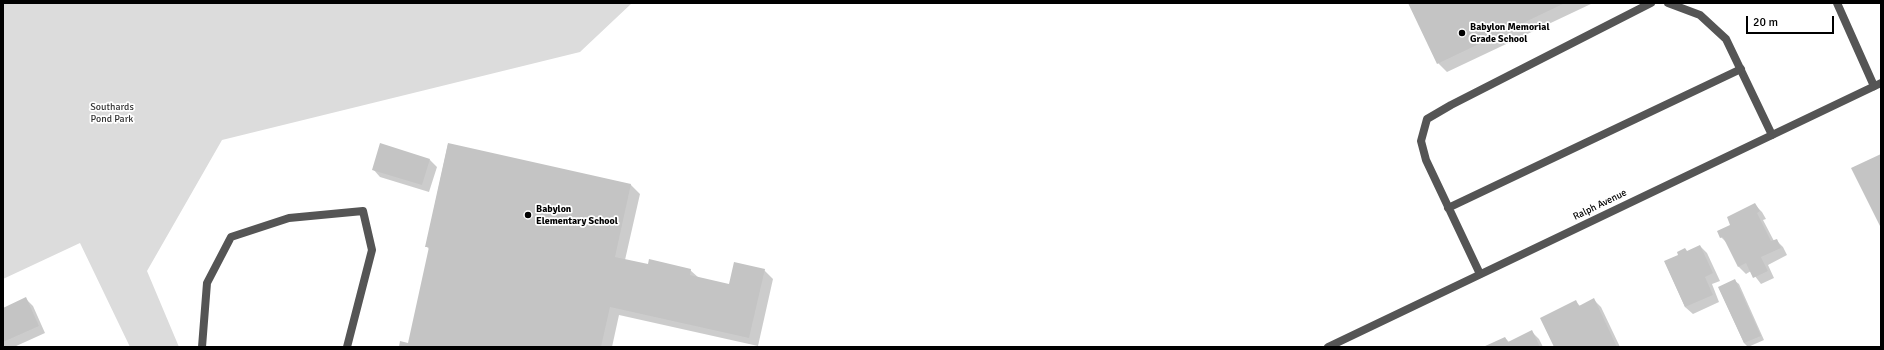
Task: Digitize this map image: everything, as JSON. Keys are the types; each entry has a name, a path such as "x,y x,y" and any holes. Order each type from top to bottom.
{"street":[{"path":"1480,274 1426,160 1421,142 1427,119 1651,3"},
{"path":"1668,3 1700,15 1726,38 1772,135"},
{"path":"1837,3 1878,85"},
{"path":"1448,208 1741,69"},
{"name":"Ralph Avenue","path":"1328,347 1878,85"},
{"path":"202,347 207,283 231,238 289,218 363,211 372,250 347,347"}],"green space":[{"name":"Southards Pond Park","path":"3,3 632,3 580,52 222,140 147,271 179,347 130,347 80,243 3,279"}],"building":[{"name":"Babylon Memorial Grade School","path":"1408,3 1565,3 1437,64"},
{"path":"380,143 430,159 422,185 372,170"},
{"name":"Babylon Elementary School","path":"448,143 631,184 615,257 648,264 649,259 691,269 690,275 729,284 734,262 765,269 749,338 610,307 601,347 399,347 400,341 408,343 429,247 425,247"},
{"path":"1881,154 1881,228 1851,168"},
{"path":"1755,203 1760,211 1757,213 1771,241 1777,239 1781,248 1761,257 1768,271 1753,278 1746,263 1738,267 1723,237 1720,238 1717,231 1730,225 1727,217"},
{"path":"1700,245 1713,273 1705,277 1713,295 1685,307 1664,261 1678,255 1677,252 1685,248 1687,251"},
{"path":"1735,279 1761,336 1744,343 1718,287"},
{"path":"26,297 39,326 3,342 3,308"},
{"path":"1594,298 1617,347 1554,347 1540,318 1576,300 1579,306"},
{"path":"1532,330 1540,347 1483,347 1505,337 1508,342"}],"place":[{"name":"Babylon Memorial Grade School","path":"1462,33"},
{"name":"Babylon Elementary School","path":"528,215"}]}
